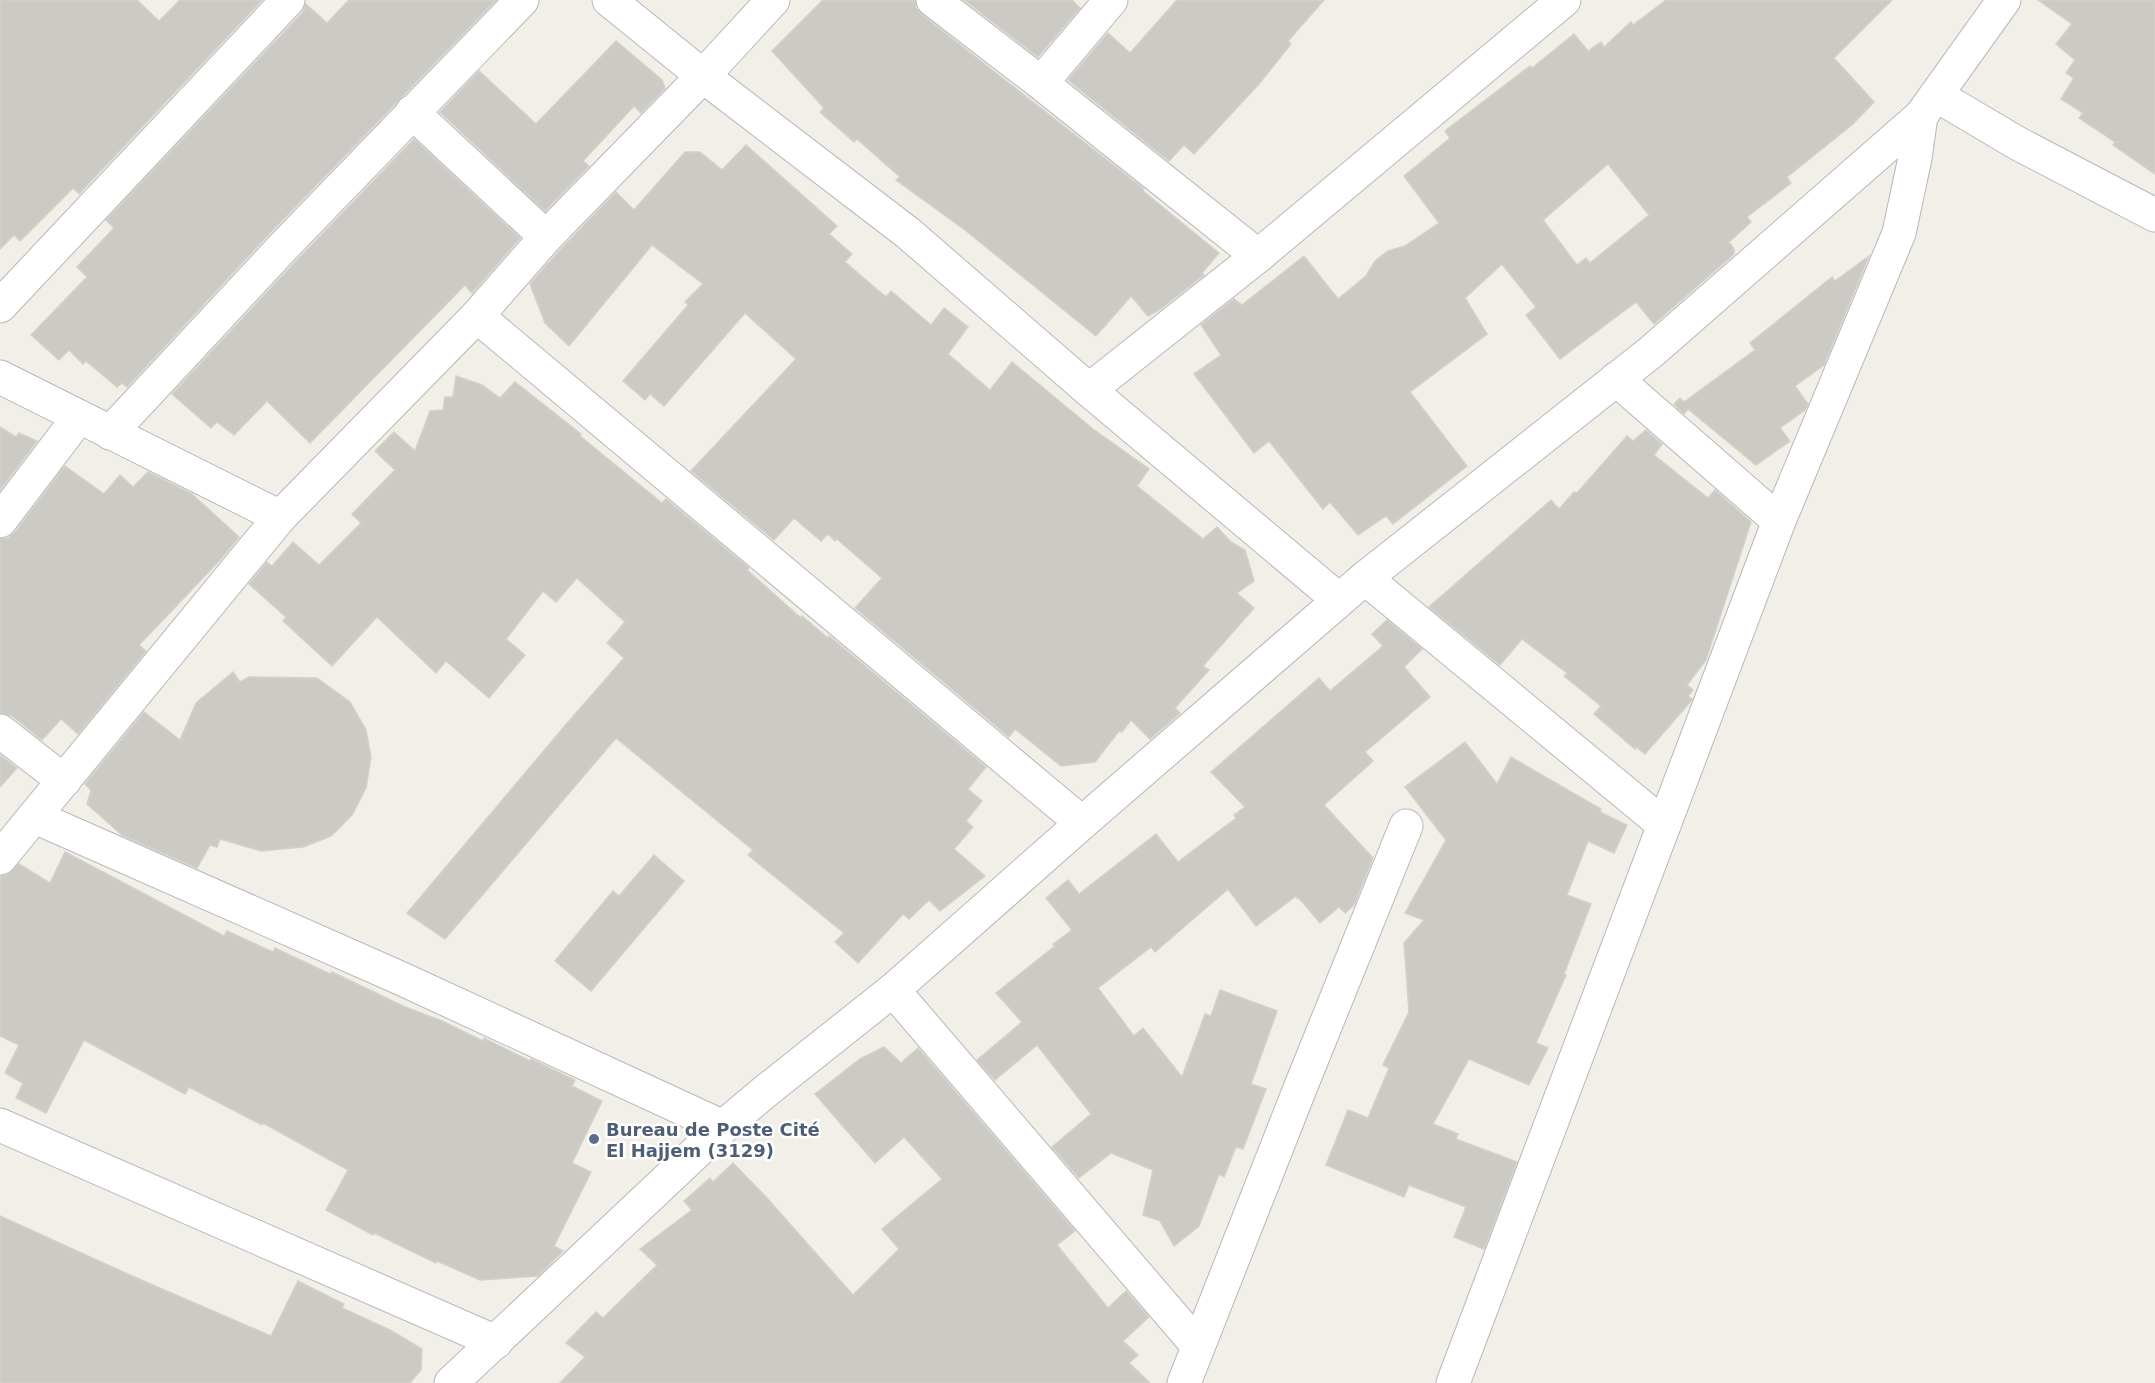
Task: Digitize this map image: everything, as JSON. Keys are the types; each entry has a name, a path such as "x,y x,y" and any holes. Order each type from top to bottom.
{"street":[{"path":"0,306 288,0"},
{"path":"110,433 284,246 522,0"},
{"path":"609,0 703,76 908,233 1089,390 1339,600"},
{"path":"0,858 280,517 477,316 546,237 703,76 773,0"},
{"path":"933,0 1258,256"},
{"path":"1041,83 1111,0"},
{"path":"451,1383 723,1127 893,990 1365,578 1651,352 1929,105 2004,0"},
{"path":"1089,390 1258,256 1560,1"},
{"path":"1929,105 2017,143 2155,215"},
{"path":"1453,1383 1779,521 1899,233 1929,105"},
{"path":"412,112 546,237"},
{"path":"477,316 1082,823"},
{"path":"0,377 280,517"},
{"path":"1616,379 1779,521"},
{"path":"0,521 78,417"},
{"path":"1365,578 1664,825"},
{"path":"0,731 64,781"},
{"path":"35,817 400,978 723,1127"},
{"path":"1184,1383 1406,826"},
{"path":"893,990 1198,1347"},
{"path":"0,1125 496,1342"}],"building":[{"path":"0,0 137,0 159,21 180,0 262,0 79,194 73,188 20,241 14,235 0,249"},
{"path":"349,0 496,0 270,233 127,387 122,383 117,387 86,361 83,364 69,350 59,360 31,335 87,277 77,267 114,228 106,220 302,13 306,4 327,23"},
{"path":"823,0 915,0 916,8 922,15 1144,189 1143,191 1219,253 1202,273 1204,275 1159,310 1148,316 1131,296 1096,336 965,230 896,180 900,177 857,139 854,142 820,112 824,108 772,51"},
{"path":"964,0 1072,0 1080,8 1038,57"},
{"path":"1177,0 1324,0 1288,41 1291,44 1259,84 1194,154 1184,145 1169,161 1068,80 1108,33 1130,53"},
{"path":"1666,0 1892,0 1834,58 1874,102 1853,124 1787,177 1791,183 1747,217 1751,222 1729,242 1734,249 1734,254 1654,324 1636,302 1560,359 1526,315 1536,307 1502,264 1465,298 1487,334 1410,392 1467,466 1393,524 1386,516 1358,535 1330,502 1323,509 1269,441 1254,453 1194,374 1221,355 1201,325 1234,299 1242,305 1304,256 1338,299 1366,276 1375,261 1388,251 1405,246 1439,223 1404,176 1450,138 1445,131 1530,66 1532,68 1574,34 1588,51 1601,42 1604,47 1631,22 1633,25","holes":["1608,164 1649,215 1590,263 1586,258 1577,265 1543,220"]},
{"path":"2038,0 2155,0 2155,174 2113,145 2115,142 2079,118 2083,113 2061,99 2074,78 2066,73 2075,60 2056,44 2072,24"},
{"path":"616,41 662,80 665,88 641,113 634,106 583,161 589,166 545,211 440,112 479,71 536,124"},
{"path":"414,139 520,238 472,293 465,285 310,443 267,401 234,435 217,422 211,428 172,394"},
{"path":"746,145 837,226 829,234 852,254 845,262 886,297 891,291 931,325 944,308 968,327 948,354 990,390 1012,362 1093,429 1149,469 1137,486 1203,539 1217,527 1231,542 1245,550 1254,581 1237,593 1254,608 1203,666 1209,670 1175,708 1180,713 1150,739 1131,720 1122,732 1119,731 1095,762 1061,766 1015,729 1009,737 855,608 882,578 837,539 835,541 828,534 821,541 794,518 774,540 691,471 796,359 745,313 664,406 650,394 645,400 623,381 688,305 685,302 703,284 652,245 569,346 545,323 530,284 616,192 634,210 685,152 700,152 722,170"},
{"path":"1869,256 1824,365 1795,386 1808,404 1805,410 1780,428 1790,441 1756,465 1688,409 1684,414 1674,404 1680,398 1684,402 1755,350 1750,343 1832,277 1835,281"},
{"path":"456,376 482,385 500,398 515,382 662,503 666,499 749,568 747,570 801,618 802,616 828,638 829,636 986,767 968,789 982,801 966,821 973,827 954,849 985,876 940,911 929,900 909,919 903,914 858,963 835,942 844,933 748,855 753,850 616,738 445,939 407,913 624,658 607,643 625,622 577,578 556,602 543,591 506,639 525,655 489,698 446,661 436,673 377,617 332,666 283,621 286,617 249,584 267,562 272,566 293,542 319,565 361,523 352,514 395,470 375,451 394,432 415,451 430,411 443,410 445,397 453,397"},
{"path":"0,427 16,437 19,433 37,441 0,490"},
{"path":"1646,430 1662,444 1654,455 1708,498 1715,490 1751,522 1706,660 1687,685 1693,690 1688,696 1692,699 1645,754 1636,747 1635,749 1594,714 1601,706 1564,676 1567,673 1522,639 1500,665 1429,607 1551,500 1559,509 1574,492 1577,493 1627,436 1633,441"},
{"path":"65,466 104,494 120,475 133,487 148,472 192,494 239,537 139,645 146,651 78,734 61,719 42,740 12,716 0,713 0,539 8,538 15,532"},
{"path":"1387,620 1422,649 1404,667 1430,697 1365,752 1373,761 1324,805 1373,858 1354,905 1345,913 1339,907 1320,923 1296,896 1256,926 1228,889 1155,952 1151,947 1098,988 1134,1036 1143,1028 1182,1077 1205,1014 1211,1016 1220,990 1277,1011 1251,1084 1266,1089 1243,1149 1236,1147 1224,1177 1219,1174 1199,1226 1174,1246 1160,1221 1143,1215 1153,1170 1111,1153 1079,1178 1052,1147 1091,1114 1037,1045 995,1080 977,1060 1022,1022 996,993 1072,930 1046,898 1068,880 1079,894 1156,834 1178,862 1236,818 1234,815 1245,807 1211,772 1319,678 1330,691 1383,646 1372,634"},
{"path":"233,672 240,682 249,677 317,678 350,702 366,730 371,757 366,788 352,815 331,836 303,847 261,851 220,839 217,847 210,845 197,868 122,835 87,804 91,790 85,784 144,712 180,740 196,703"},
{"path":"1465,742 1497,784 1511,757 1601,809 1600,812 1627,825 1614,853 1588,841 1567,895 1591,904 1564,974 1566,975 1536,1043 1548,1048 1529,1085 1469,1059 1433,1124 1458,1134 1456,1139 1517,1162 1484,1249 1454,1237 1466,1207 1409,1185 1404,1197 1326,1165 1348,1110 1368,1118 1389,1068 1383,1065 1409,1012 1404,943 1424,920 1405,913 1446,840 1405,787"},
{"path":"0,755 17,768 0,787"},
{"path":"65,852 224,936 227,931 273,952 275,948 483,1041 484,1038 575,1080 572,1086 602,1101 572,1163 591,1172 554,1246 563,1251 538,1276 480,1280 437,1261 436,1263 374,1233 373,1235 326,1210 348,1170 263,1123 262,1125 189,1087 185,1094 84,1040 46,1113 16,1098 23,1083 5,1073 19,1045 0,1036 0,876 7,875 19,864 50,883"},
{"path":"654,855 684,881 591,991 555,961 613,891 619,896"},
{"path":"884,1047 901,1063 918,1048 1075,1231 1057,1245 1108,1308 1126,1291 1149,1317 1123,1341 1138,1355 1129,1363 1150,1383 560,1383 585,1357 566,1343 596,1312 603,1318 657,1265 640,1249 692,1210 684,1201 710,1178 713,1182 733,1163 853,1295 899,1249 882,1229 942,1179 904,1137 875,1163 815,1094 860,1059"},
{"path":"0,1216 271,1336 298,1281 344,1304 342,1308 390,1330 422,1349 421,1370 410,1383 0,1383"}],"place":[{"name":"Bureau de Poste Cité El Hajjem (3129)","path":"594,1139"}]}
